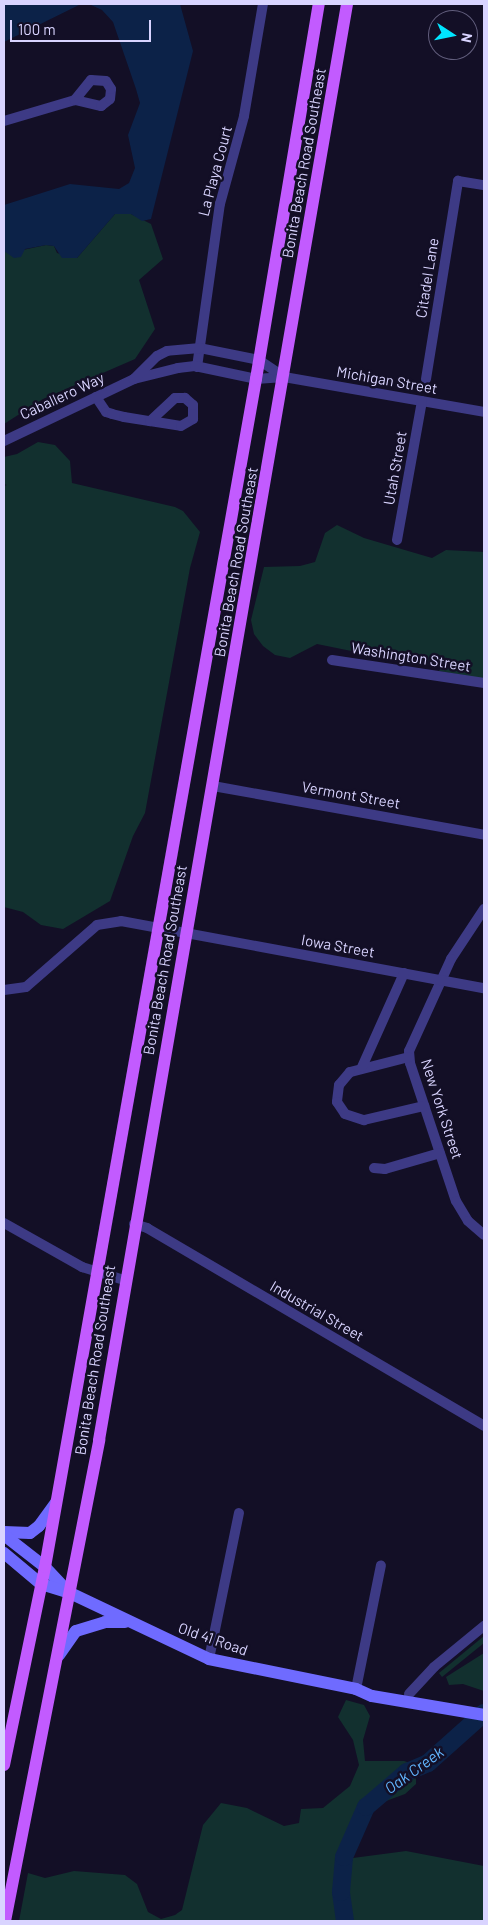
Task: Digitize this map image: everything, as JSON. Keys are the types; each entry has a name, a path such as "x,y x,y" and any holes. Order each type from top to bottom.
{"main road":[{"name":"Bonita Beach Road Southeast","path":"4,1765 45,1567 256,379 319,4"},
{"name":"Bonita Beach Road Southeast","path":"5,1921 98,1440 124,1280 213,786 347,4"}],"street":[{"name":"La Playa Court","path":"197,367 217,219 244,116 260,7"},
{"path":"4,121 75,100"},
{"name":"Citadel Lane","path":"426,379 458,181 484,185"},
{"name":"Caballero Way","path":"134,380 157,356 167,351 200,348 259,360 284,377"},
{"name":"Caballero Way","path":"4,441 134,380 178,368 197,367 256,379 284,377"},
{"name":"Michigan Street","path":"284,377 484,412"},
{"path":"96,397 106,412 150,421"},
{"name":"Utah Street","path":"397,540 422,401"},
{"name":"Washington Street","path":"332,660 484,683"},
{"name":"Vermont Street","path":"213,786 484,835"},
{"name":"New York Street","path":"484,909 440,980 412,1039 410,1057 424,1106 461,1212 484,1235"},
{"name":"Iowa Street","path":"4,990 26,987 96,925 121,922 484,988"},
{"path":"362,1067 404,973"},
{"path":"410,1057 362,1067 345,1075 337,1091 340,1109 351,1117 364,1120 424,1106"},
{"path":"374,1168 385,1169 440,1153"},
{"path":"4,1223 97,1272 124,1280"},
{"name":"Industrial Street","path":"134,1224 147,1228 484,1426"},
{"path":"4,1534 30,1533 39,1526 56,1504"},
{"path":"209,1659 239,1513"},
{"name":"Old 41 Road","path":"4,1534 45,1567 68,1592"},
{"name":"Old 41 Road","path":"4,1553 41,1584 68,1592 209,1659 356,1689 372,1696 464,1708 484,1707"},
{"path":"356,1689 381,1565"},
{"path":"52,1673 61,1648 76,1631 105,1622 130,1623"},
{"path":"408,1694 434,1667 484,1626"},
{"name":"Old 41 Road","path":"356,1689 376,1688 408,1694 484,1715"}],"green space":[{"path":"115,214 131,214 151,224 163,259 139,280 155,329 135,359 43,399 4,424 4,251 9,253 46,245 54,246 57,253 77,258"},
{"path":"38,442 55,445 70,461 72,483 175,507 183,511 200,532 190,568 145,813 133,836 110,901 63,929 41,925 23,912 4,907 4,486 7,485 4,484 4,457 17,454"},
{"path":"337,525 364,538 432,558 446,550 484,552 484,679 439,671 445,659 425,666 317,644 290,658 275,655 263,646 254,634 251,620 264,567 300,566 315,562 325,533"},
{"path":"484,1636 484,1643 442,1677 439,1673"},
{"path":"484,1653 484,1691 463,1684 449,1685 446,1677"},
{"path":"346,1700 364,1705 370,1716 363,1740 365,1761 404,1761 416,1765 416,1784 405,1794 370,1807 358,1819 350,1843 353,1858 406,1851 484,1866 484,1921 19,1921 28,1873 45,1878 74,1871 125,1875 137,1884 148,1912 161,1919 175,1915 182,1910 203,1825 221,1803 247,1808 284,1826 299,1823 301,1809 323,1808 350,1786 359,1765 353,1740 338,1717"}],"water":[{"path":"4,4 180,4 193,51 151,219 142,221 131,214 115,214 77,258 62,258 54,246 46,245 25,249 21,257 14,258 4,251 4,205 70,184 119,189 129,183 135,168 128,135 140,103 136,89 113,22 102,10 91,5 79,5 4,42"}],"waterway":[{"name":"Oak Creek","path":"345,1921 341,1892 344,1857 366,1807 407,1772 428,1763 484,1713"}]}
